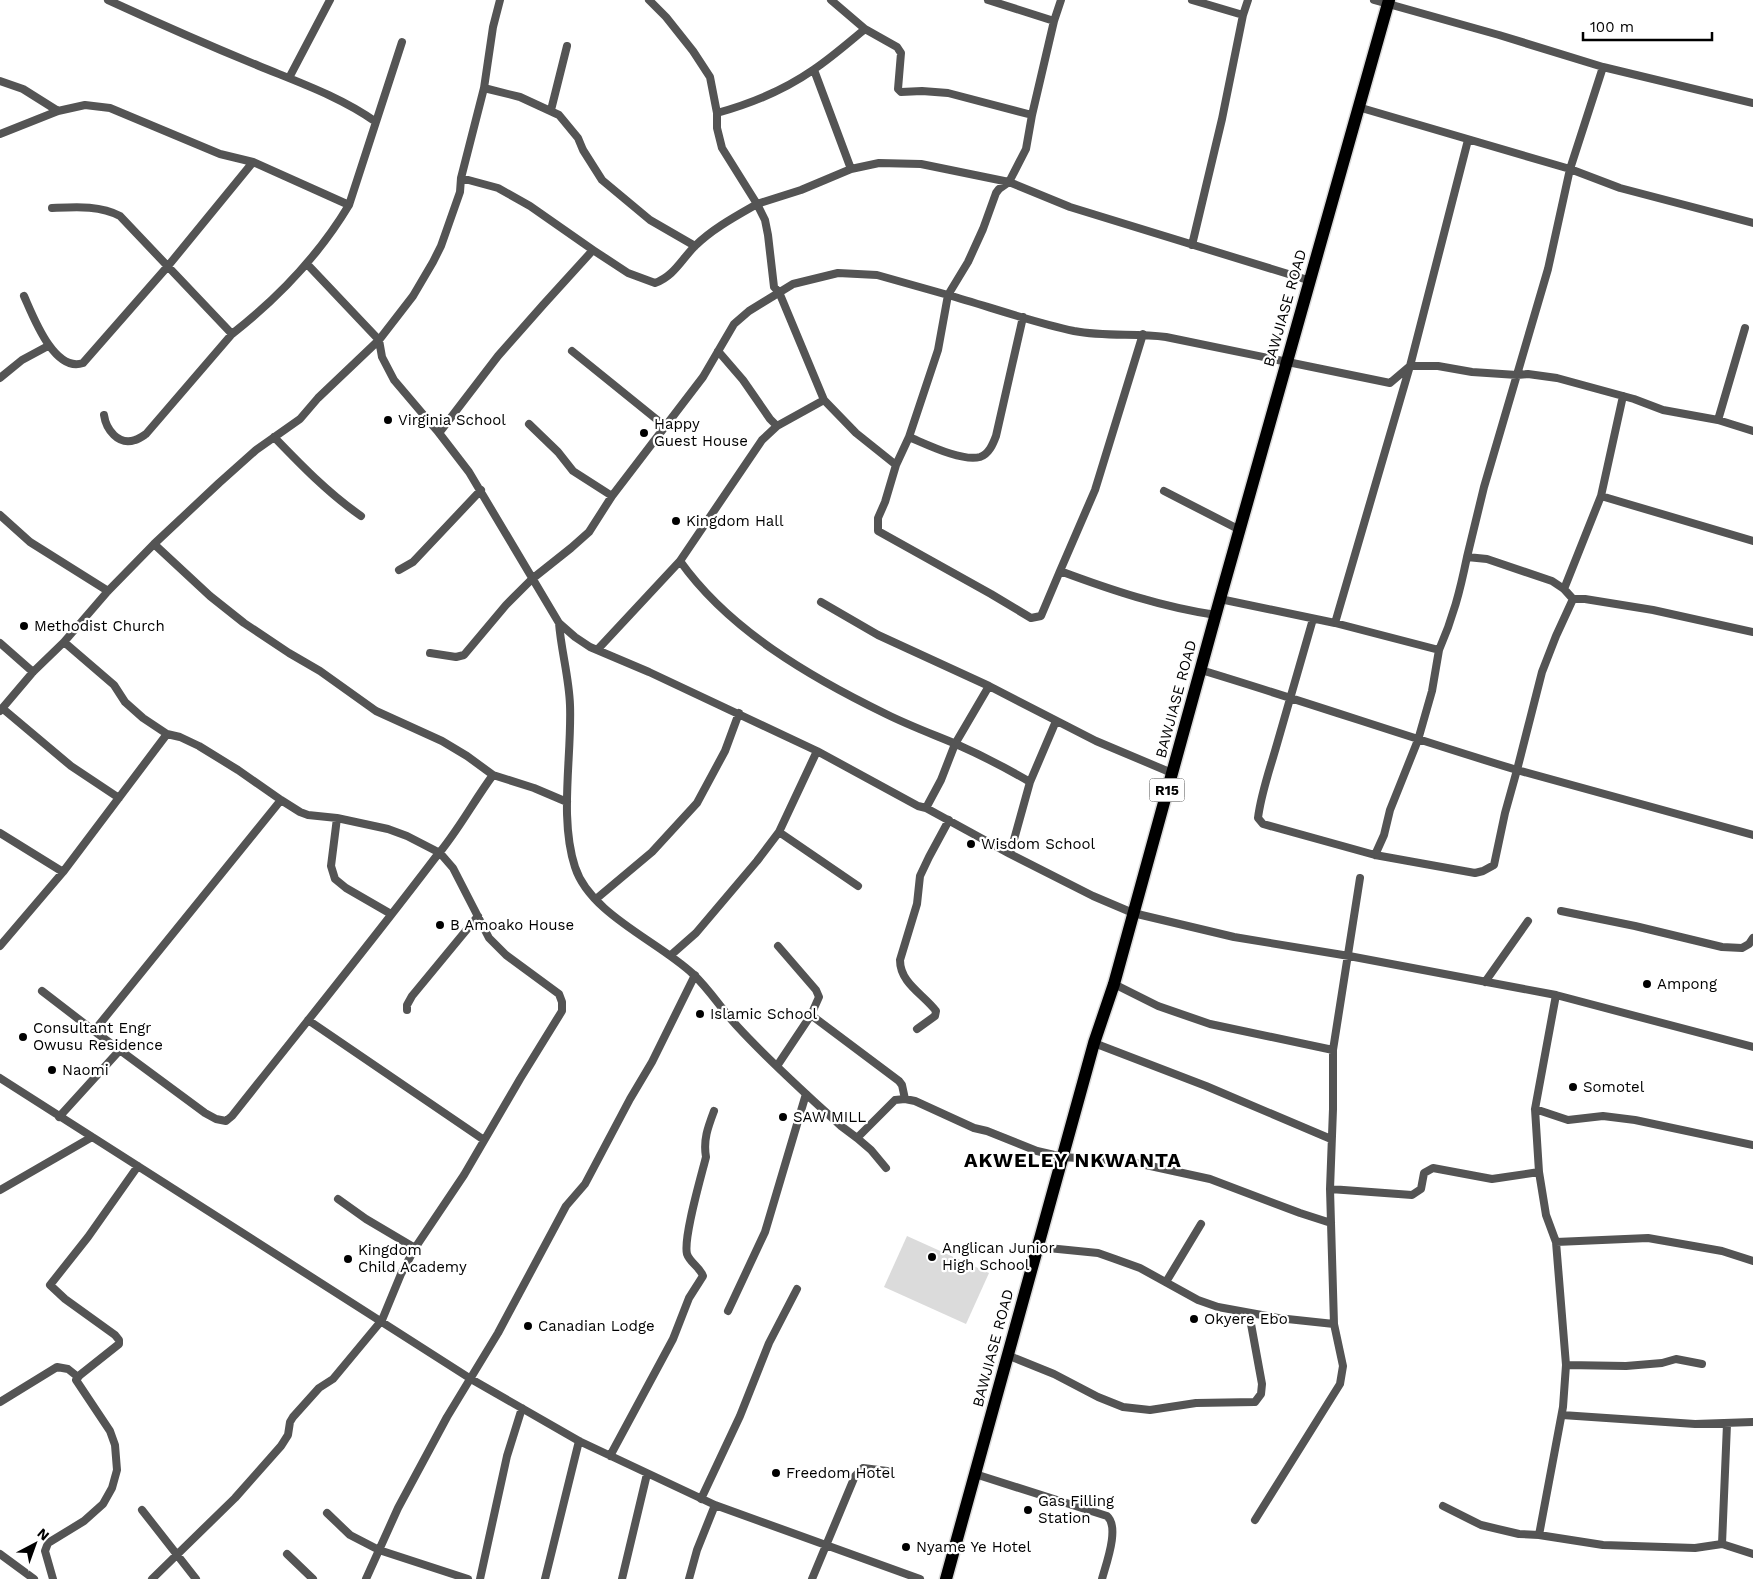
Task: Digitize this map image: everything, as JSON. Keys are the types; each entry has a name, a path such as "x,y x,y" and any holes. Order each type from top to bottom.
{"main road":[{"name":"BAWJIASE ROAD","path":"946,1579 1094,1042 1114,984 1388,2"}],"street":[{"path":"108,0 168,28 289,78 359,110 376,122"},
{"path":"289,78 329,2 319,0"},
{"path":"119,798 70,766 1,709 33,672 64,642 108,591 154,544 218,483 274,437 300,419 318,398 379,340 412,296 441,246 460,192 461,178 484,88 493,27 500,0"},
{"path":"649,0 666,17 693,51 710,77 717,113 717,128 722,148 765,220 774,287 779,292 824,400 856,433 896,465"},
{"path":"831,0 864,29 897,47 901,53 898,89 901,92 948,93 1032,115"},
{"path":"988,0 1054,21"},
{"path":"1061,0 1054,21 1026,149 1010,182 996,193 968,262 948,295 938,350 909,437 896,465 886,502 878,518 878,531 1032,618 1041,616 1095,490 1143,334"},
{"path":"1192,0 1243,15"},
{"path":"1192,245 1222,119 1243,15 1248,0"},
{"path":"1374,0 1388,2 1603,67 1753,103"},
{"path":"717,113 750,102 792,83 814,70 864,29"},
{"path":"104,415 109,429 120,440 126,442 135,440 146,434 232,334 307,264 335,228 349,205 402,42"},
{"path":"551,110 567,46"},
{"path":"1374,855 1384,835 1390,810 1418,740 1432,691 1439,650 1450,626 1458,599 1484,486 1548,269 1561,218 1570,169 1603,67"},
{"path":"814,70 850,169"},
{"path":"0,81 23,89 58,111"},
{"path":"484,88 520,97 559,115 578,138 583,150 602,180 650,220 695,246"},
{"path":"0,134 58,111 86,105 110,108 220,154 253,162 349,205"},
{"path":"1358,107 1570,169 1620,188 1753,223"},
{"path":"1334,623 1410,366 1468,140"},
{"path":"24,296 48,346 70,364 82,363 168,266 253,162"},
{"path":"461,178 498,188 530,206 628,273 655,283 665,280 672,274 695,246 757,204 801,190 850,169 879,163 916,163 1010,182 1070,207 1311,281"},
{"path":"52,208 81,207 109,210 120,216 232,334"},
{"path":"439,433 498,356 582,260 593,250"},
{"path":"307,264 379,340 382,357 394,380 439,433 481,490 559,623 590,647 739,713 817,751 918,806 950,820 1010,854 1093,896 1133,913 1234,937 1349,956 1556,996 1753,1047"},
{"path":"430,653 456,657 464,655 506,605 532,579 588,532 612,496 703,377 734,324 749,311 793,284 838,273 877,275 1075,331 1110,336 1143,334 1390,383 1410,366 1438,366 1472,372 1528,374 1557,378 1623,396 1663,410 1718,420 1753,431"},
{"path":"909,437 954,455 979,457 987,453 996,436 1024,317"},
{"path":"1718,420 1745,328"},
{"path":"0,378 22,360 48,346"},
{"path":"572,351 666,427"},
{"path":"718,351 743,380 777,426"},
{"path":"1564,589 1601,496 1623,396"},
{"path":"598,649 680,561 762,440 777,426 824,400"},
{"path":"529,424 558,452 573,471 612,496"},
{"path":"274,437 322,485 361,516"},
{"path":"399,570 412,562 481,490"},
{"path":"1164,491 1240,530"},
{"path":"1601,496 1753,541"},
{"path":"0,515 30,542 108,591"},
{"path":"154,544 210,596 268,640 320,671 376,711 442,741 467,756 492,775 534,788 567,802"},
{"path":"1467,557 1487,559 1552,581 1564,589 1573,599 1585,599 1653,610 1753,632"},
{"path":"680,561 694,581 726,613 768,646 827,682 886,714 956,744 1030,782"},
{"path":"1060,571 1108,589 1173,607 1216,615"},
{"path":"1220,599 1334,623 1439,650"},
{"path":"1313,619 1265,785 1258,818 1262,824 1374,855 1474,873 1494,865 1505,814 1542,672 1573,599"},
{"path":"821,602 878,635 989,686 1096,741 1172,773"},
{"path":"559,623 570,703 566,822 575,869 596,899 616,918 672,956 695,976 735,1024 806,1094 871,1150 886,1168"},
{"path":"64,642 114,685 125,702 143,718 167,734 180,737 199,746 300,812 394,831 440,853 453,868 489,938 506,955 559,994 562,1002 562,1011 464,1175 401,1274 382,1320 333,1378 319,1388 293,1418 290,1422 288,1435 281,1446 235,1498 152,1579"},
{"path":"0,643 33,672"},
{"path":"1201,670 1517,770 1753,835"},
{"path":"926,808 941,780 956,744 989,686"},
{"path":"596,899 652,852 698,803 725,751 739,713"},
{"path":"1010,854 1030,782 1056,721"},
{"path":"0,946 63,872 167,734"},
{"path":"672,956 696,933 779,832 817,751"},
{"path":"42,991 119,1051 205,1113 216,1119 226,1121 232,1116 440,853 492,775"},
{"path":"94,1032 281,800"},
{"path":"337,818 331,866 335,879 346,888 391,914"},
{"path":"917,1029 935,1016 936,1011 906,980 900,969 900,960 917,904 920,876 950,820"},
{"path":"779,832 858,886"},
{"path":"0,833 63,872"},
{"path":"1255,1520 1340,1384 1342,1366 1334,1324 1330,1189 1333,1050 1360,878"},
{"path":"1561,911 1635,926 1722,947 1742,948 1749,944 1753,938"},
{"path":"407,1010 407,1005 412,996 478,916"},
{"path":"1485,982 1528,921"},
{"path":"777,1066 812,1015 819,997 816,990 778,946"},
{"path":"366,1579 403,1500 447,1418 498,1333 566,1206 585,1184 652,1062 695,976"},
{"path":"1114,984 1158,1006 1210,1024 1333,1050"},
{"path":"1539,1535 1562,1415 1566,1365 1556,1242 1546,1214 1540,1172 1535,1109 1556,996"},
{"path":"812,1015 899,1081 902,1085 905,1099"},
{"path":"308,1020 484,1140"},
{"path":"1094,1042 1206,1086 1331,1139"},
{"path":"59,1117 119,1051"},
{"path":"0,1078 382,1320 471,1379 579,1441 715,1506 920,1579"},
{"path":"728,1311 765,1232 806,1094"},
{"path":"857,1138 895,1100 905,1099 915,1101 974,1128 1037,1151 1063,1157 1132,1162 1210,1179 1300,1214 1331,1223"},
{"path":"1535,1109 1568,1120 1603,1116 1627,1119 1753,1145"},
{"path":"610,1456 673,1339 689,1298 703,1276 701,1270 688,1258 686,1242 706,1157 705,1135 714,1111"},
{"path":"0,1190 92,1137"},
{"path":"78,1377 114,1350 120,1340 50,1285 88,1238 138,1166"},
{"path":"1330,1189 1412,1195 1421,1189 1424,1173 1433,1168 1492,1179 1540,1172"},
{"path":"338,1199 366,1219 416,1248"},
{"path":"1166,1282 1201,1224"},
{"path":"1556,1242 1648,1238 1722,1251 1753,1261"},
{"path":"1038,1247 1098,1253 1140,1268 1198,1300 1218,1308 1334,1324"},
{"path":"701,1499 740,1416 769,1343 797,1289"},
{"path":"1008,1355 1054,1374 1098,1397 1123,1407 1150,1410 1196,1403 1255,1402 1261,1394 1262,1384 1249,1313"},
{"path":"1566,1365 1626,1366 1662,1363 1676,1359 1702,1364"},
{"path":"0,1402 57,1367 68,1369 78,1377"},
{"path":"53,1579 45,1551 48,1543 84,1521 103,1504 112,1488 117,1470 116,1445 110,1431 78,1384 78,1377"},
{"path":"480,1579 507,1456 522,1408"},
{"path":"1562,1415 1695,1424 1753,1422"},
{"path":"1722,1544 1727,1424"},
{"path":"545,1579 579,1441"},
{"path":"812,1579 855,1476 863,1468 886,1471"},
{"path":"622,1579 647,1474"},
{"path":"975,1474 1107,1516 1111,1519 1113,1533 1102,1579"},
{"path":"689,1579 697,1550 715,1506"},
{"path":"1443,1506 1481,1525 1519,1534 1539,1535 1611,1546 1695,1548 1722,1544 1753,1554"},
{"path":"142,1510 196,1579"},
{"path":"328,1513 350,1535 379,1550 468,1579"},
{"path":"0,1554 34,1579"},
{"path":"287,1554 313,1579"}],"shaded area":[{"path":"907,1236 989,1273 966,1324 884,1287"}],"place":[{"name":"Virginia School","path":"388,420"},
{"name":"Happy Guest House","path":"644,433"},
{"name":"Kingdom Hall","path":"676,521"},
{"name":"Methodist Church","path":"24,626"},
{"name":"Wisdom School","path":"971,844"},
{"name":"B Amoako House","path":"440,925"},
{"name":"Ampong","path":"1647,984"},
{"name":"Islamic School","path":"700,1014"},
{"name":"Consultant Engr Owusu Residence","path":"23,1037"},
{"name":"Naomi","path":"52,1070"},
{"name":"Somotel","path":"1573,1087"},
{"name":"SAW MILL","path":"783,1117"},
{"name":"Anglican Junior High School","path":"932,1257"},
{"name":"Kingdom Child Academy","path":"348,1259"},
{"name":"Okyere Ebo","path":"1194,1319"},
{"name":"Canadian Lodge","path":"528,1326"},
{"name":"Freedom Hotel","path":"776,1473"},
{"name":"Gas Filling Station","path":"1028,1510"},
{"name":"Nyame Ye Hotel","path":"906,1547"}],"district":[{"name":"AKWELEY NKWANTA","path":"1073,1160"}]}
